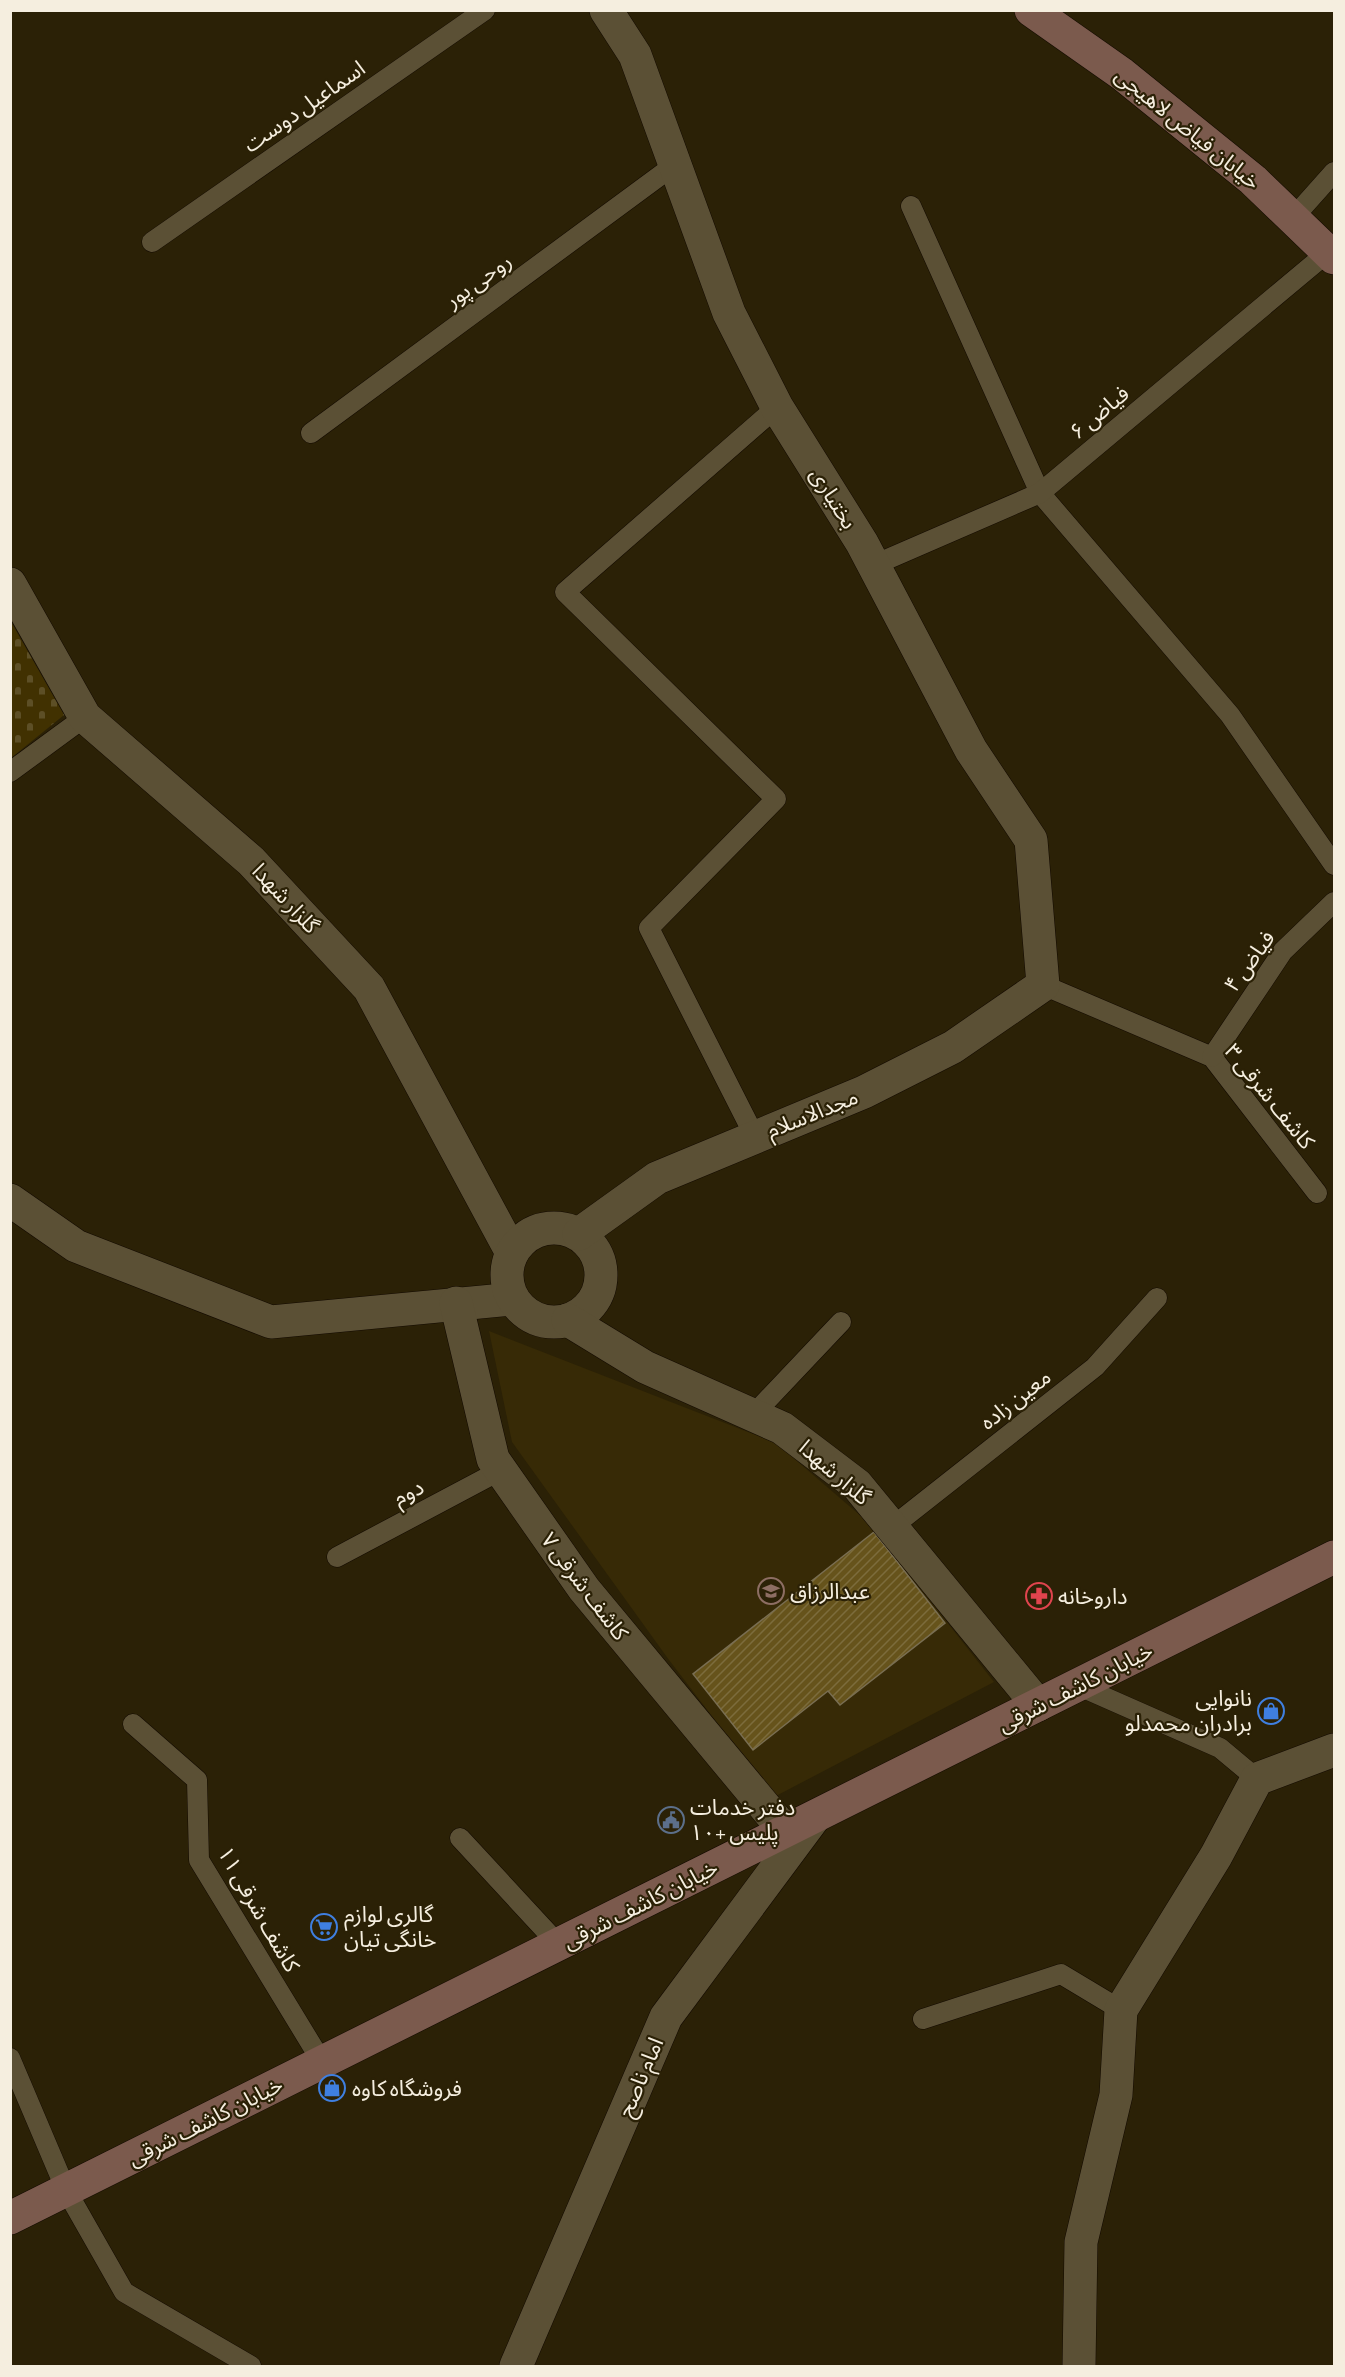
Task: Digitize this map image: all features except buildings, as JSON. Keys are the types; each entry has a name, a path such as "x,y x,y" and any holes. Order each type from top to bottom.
{"main road":[{"name":"خیابان فیاض لاهیجی","path":"1031,10 1122,74 1253,180 1331,255"},
{"name":"خیابان کاشف شرقی","path":"10,2218 1335,1557"}],"street":[{"name":"بختیاری","path":"606,10 635,55 729,313 777,407 874,565 971,750 1031,840 1043,986"},
{"name":"گلزار شهدا","path":"10,584 86,717 251,861 369,988 512,1253"},
{"name":"مجدالاسلام","path":"579,1234 657,1178 864,1092 953,1047 1043,986"},
{"path":"10,1200 75,1246 271,1322 513,1299"},
{"path":"558,1228 579,1234 590,1244 599,1258 602,1273 600,1288 594,1302 582,1314 552,1323 537,1319 523,1311 513,1299 508,1284 507,1268 512,1253 522,1241 535,1232 558,1228"},
{"name":"کاشف شرقی ۷","path":"456,1304 493,1458 584,1589 784,1831"},
{"name":"گلزار شهدا","path":"568,1320 645,1367 782,1428 857,1485 1038,1705"},
{"path":"1079,2367 1081,2242 1116,2095 1120,2010 1216,1856 1257,1779 1335,1750"},
{"name":"امام ناصح","path":"516,2367 666,2017 814,1817"}],"lane":[{"name":"اسماعیل دوست","path":"152,242 485,10"},
{"name":"روحی پور","path":"311,433 674,166"},
{"path":"1293,218 1335,172"},
{"path":"911,206 1040,494 1230,715 1335,865"},
{"name":"فیاض ۶","path":"874,565 1040,494 1331,255"},
{"path":"755,1137 648,928 776,799 565,592 777,407"},
{"path":"10,772 86,717"},
{"name":"فیاض ۴","path":"1212,1057 1283,951 1335,902"},
{"name":"کاشف شرقی ۳","path":"1043,986 1212,1057 1317,1193"},
{"name":"معین زاده","path":"892,1527 1095,1367 1157,1298"},
{"path":"753,1414 842,1322"},
{"name":"دوم","path":"337,1557 501,1470"},
{"path":"1077,1685 1220,1748 1257,1779"},
{"name":"کاشف شرقی ۱۱","path":"133,1724 197,1780 199,1860 322,2062"},
{"path":"460,1838 558,1944"},
{"path":"923,2019 1061,1974 1120,2010"},
{"path":"10,2058 66,2190 124,2292 251,2367"}],"shaded area":[{"name":"عبدالرزاق","path":"489,1331 776,1443 869,1523 994,1682 774,1797 669,1660 512,1442"}],"green space":[{"path":"11,622 64,715 10,758"}],"place":[{"name":"عبدالرزاق","path":"771,1591"},
{"name":"داروخانه","path":"1039,1596"},
{"name":"نانوایی برادران محمدلو","path":"1271,1711"},
{"name":"دفتر خدمات پلیس +۱۰","path":"671,1820"},
{"name":"گالری لوازم خانگی تیان","path":"324,1927"},
{"name":"فروشگاه کاوه","path":"332,2088"}]}
